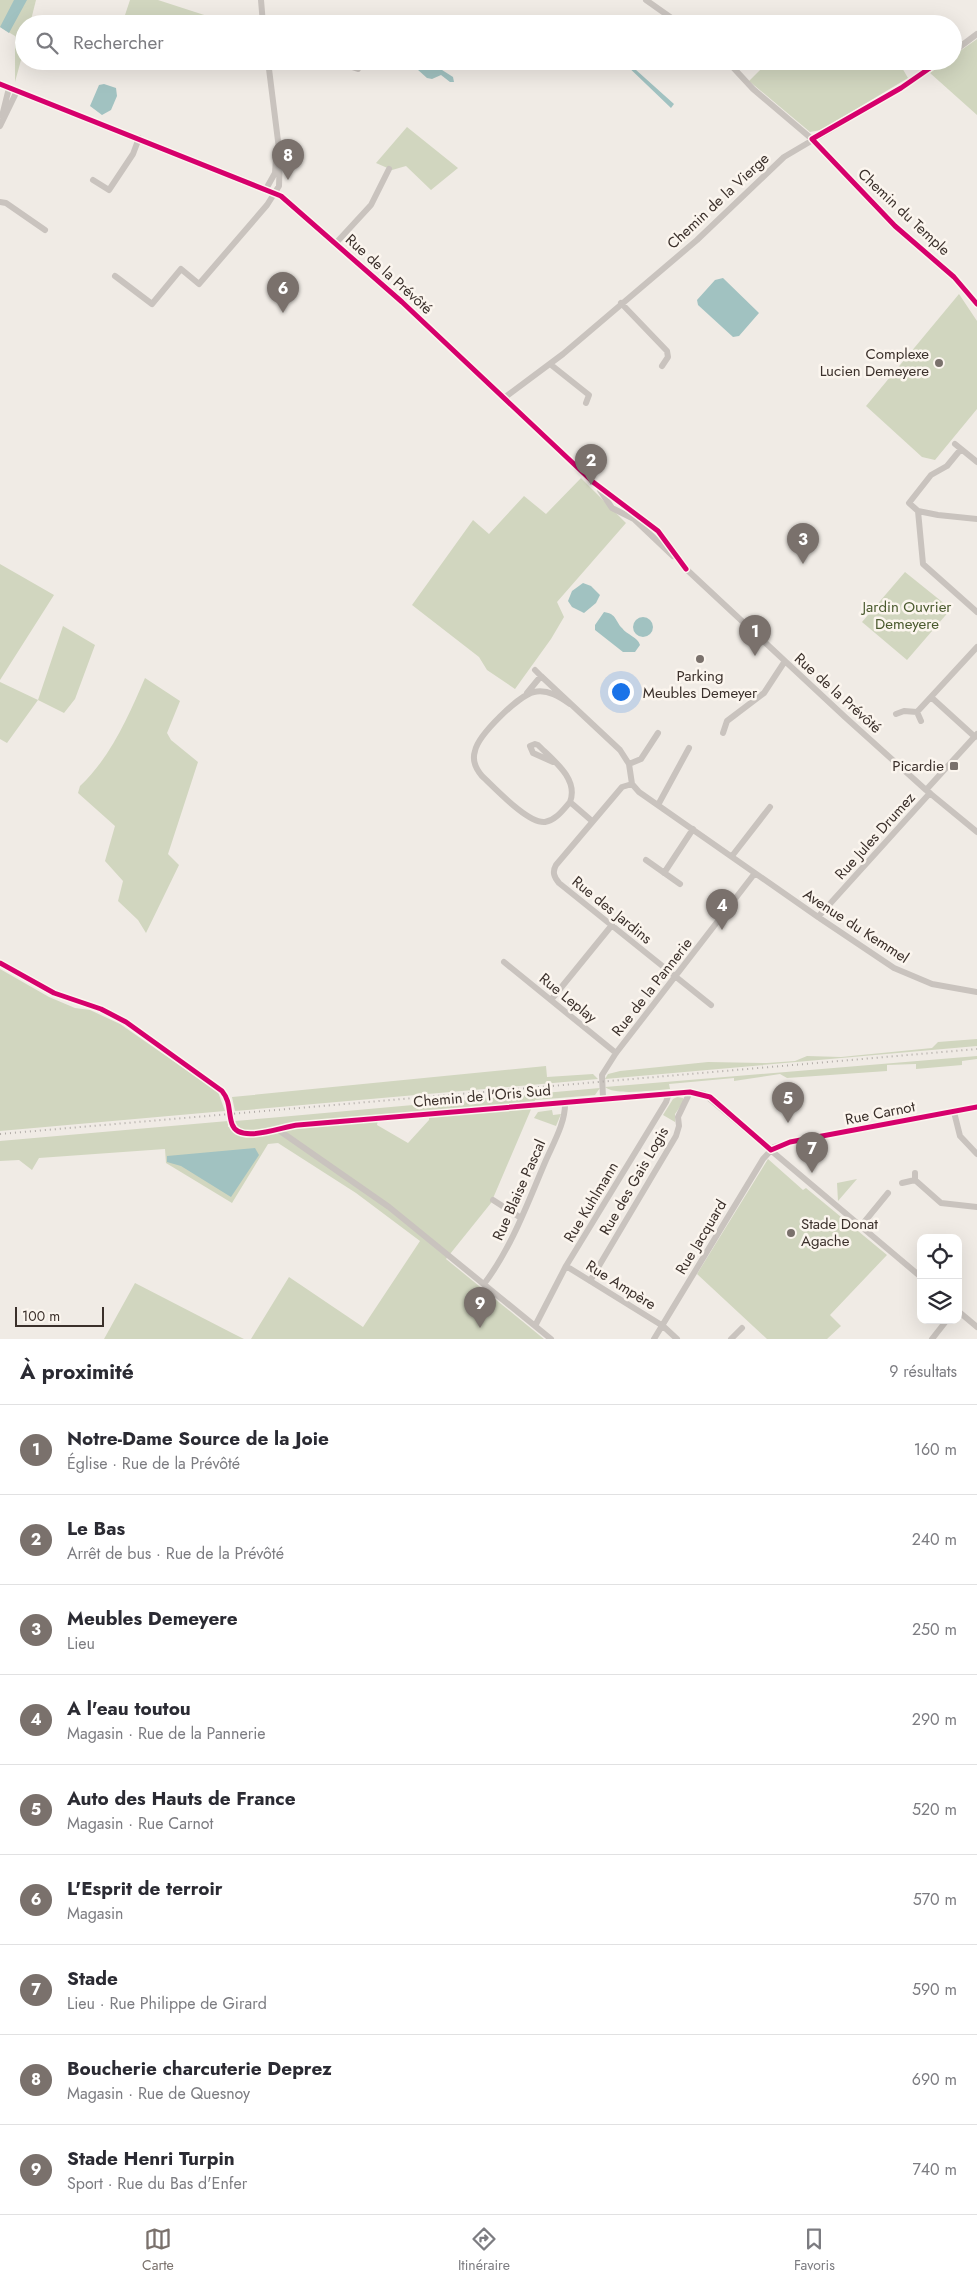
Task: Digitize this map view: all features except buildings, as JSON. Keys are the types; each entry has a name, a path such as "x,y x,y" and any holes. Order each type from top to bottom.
{"street":[{"path":"261,0 262,15"},
{"path":"646,0 667,15"},
{"path":"962,45 977,34"},
{"path":"116,276 152,304 182,269 199,284 276,194 281,172 269,70"},
{"name":"Chemin du Temple","path":"735,70 753,89 812,139 895,226 960,282 977,304"},
{"name":"Chemin de la Vierge","path":"504,398 550,364 724,217 779,161 812,139 901,88 927,70"},
{"name":"Rue de la Prévôté","path":"0,84 276,194 336,243 402,302 593,482 612,508 637,522 928,792 977,832"},
{"path":"0,125 14,89"},
{"path":"266,189 276,166 275,121"},
{"path":"94,180 109,190 133,154 139,138"},
{"path":"336,243 371,205 389,169"},
{"path":"0,202 6,203 45,230"},
{"path":"621,303 668,351 668,357 662,366"},
{"path":"550,364 590,395 586,403"},
{"path":"955,444 977,462"},
{"path":"961,449 945,468 931,475 909,502 918,510 945,516 977,519"},
{"path":"918,510 923,564 977,612"},
{"path":"917,712 977,647"},
{"path":"723,733 727,721 764,693 785,661"},
{"path":"535,670 620,750 630,764 632,784 618,790 592,821 570,802"},
{"path":"541,676 526,694 511,705 477,744 474,756 476,767 482,776 533,820 545,822 553,819 570,802 572,791 570,781 553,762"},
{"path":"526,694 546,692 570,704"},
{"path":"930,697 976,736"},
{"path":"896,714 907,710 917,712"},
{"path":"917,712 921,722"},
{"path":"630,764 641,759 658,733"},
{"name":"Rue Jules Drumez","path":"818,918 976,736"},
{"path":"658,805 689,748"},
{"name":"Avenue du Kemmel","path":"632,784 658,805 818,918 889,964 913,977 944,987 977,992"},
{"path":"732,856 770,807"},
{"name":"Rue des Jardins","path":"592,821 555,867 554,874 559,883 711,1005"},
{"path":"664,872 693,829"},
{"path":"646,860 680,884"},
{"name":"Rue de la Pannerie","path":"603,1098 602,1075 616,1052 755,873"},
{"path":"551,1000 612,925"},
{"name":"Rue Leplay","path":"504,962 616,1052"},
{"name":"Chemin de l'Oris Sud","path":"0,963 54,993 107,1012 133,1027 218,1087 227,1098 232,1125 240,1133 257,1133 298,1125 690,1092"},
{"path":"690,1092 710,1097 917,1274"},
{"name":"Rue des Gais Logis","path":"590,1281 676,1136 679,1126 678,1117 690,1092"},
{"name":"Rue Kuhlmann","path":"535,1326 566,1266 666,1102 668,1093"},
{"name":"Rue Blaise Pascal","path":"484,1284 504,1254 522,1218 563,1120 565,1102"},
{"name":"Rue Carnot","path":"771,1150 788,1143 977,1107"},
{"path":"954,1112 960,1136 977,1154"},
{"path":"276,1130 381,1201 551,1339"},
{"path":"782,1159 782,1151 788,1143"},
{"name":"Rue Jacquard","path":"654,1339 763,1159 771,1150"},
{"path":"902,1183 915,1177 941,1203 977,1207"},
{"path":"861,1226 888,1193"},
{"path":"493,1200 522,1218"},
{"name":"Rue Ampère","path":"566,1266 663,1326 677,1339"},
{"path":"962,1314 977,1327"},
{"path":"932,1339 944,1324"},
{"path":"731,1339 742,1328"}],"green space":[{"path":"0,0 36,0 32,15 15,15 15,36 0,27"},
{"path":"130,0 158,0 204,15 125,15"},
{"path":"977,39 977,115 930,73 934,70 962,70 962,50"},
{"path":"15,70 18,70 15,82"},
{"path":"760,70 903,70 908,78 821,130 810,132 749,81"},
{"path":"407,127 458,168 431,190 406,166 392,170 376,163"},
{"name":"Complexe Lucien Demeyere","path":"959,294 977,321 977,409 935,460 922,457 866,406"},
{"path":"581,478 626,523 557,602 564,617 551,639 515,689 487,670 479,657 412,605 473,520 489,534 524,496 546,514"},
{"path":"0,564 54,595 0,680"},
{"name":"Jardin Ouvrier Demeyere","path":"905,572 951,609 907,660 862,622"},
{"path":"63,626 95,645 75,699 64,713 38,700"},
{"path":"145,678 180,701 167,733 171,740 198,762 168,854 179,865 146,933 138,920 118,901 123,881 105,861 115,826 78,793 80,786 91,775 110,749"},
{"path":"0,682 38,700 7,743 0,739"},
{"path":"0,969 49,997 75,1008 90,1010 120,1024 218,1092 225,1111 0,1131"},
{"path":"977,1039 977,1046 605,1079 608,1074 620,1071 708,1062 767,1063 795,1061 807,1056 841,1057 932,1048 938,1042"},
{"path":"977,1056 977,1059 962,1061 962,1065 916,1069 916,1064 887,1065 887,1071 787,1078 780,1074 734,1081 734,1078 669,1084 670,1089 636,1092 610,1090 605,1087"},
{"path":"546,1066 547,1077 593,1074 598,1079 235,1111 232,1097"},
{"path":"600,1088 595,1095 535,1100 491,1203 446,1259 544,1339 251,1339 289,1277 363,1327 420,1241 356,1193 278,1143 268,1144 232,1203 166,1163 165,1149 39,1158 32,1170 19,1160 0,1161 0,1141 228,1121 228,1127 234,1127 235,1121","holes":["429,1116 429,1120 408,1143 377,1125 378,1120"]},
{"path":"677,1097 683,1098 684,1101 675,1114 675,1122 663,1115 673,1099"},
{"path":"552,1110 553,1115 561,1114 556,1126 534,1118 538,1112"},
{"name":"Stade Donat Agache","path":"768,1159 803,1190 806,1188 887,1255 830,1315 841,1326 827,1339 767,1339 697,1274"},
{"path":"857,1179 838,1201 837,1183"},
{"path":"135,1283 232,1333 244,1339 104,1339"}],"water":[{"path":"14,0 27,0 19,15 15,15 15,22 9,33 0,27"},
{"path":"418,70 442,70 453,77 454,82 450,82 441,75 432,79 427,78"},
{"path":"631,70 636,70 674,104 671,108"},
{"path":"104,84 116,88 117,96 111,110 102,115 90,106 99,85"},
{"path":"723,278 759,313 739,336 733,337 698,305 697,300 715,280"},
{"path":"583,583 591,586 600,595 596,603 584,613 572,607 568,601 572,591"},
{"path":"604,612 614,616 624,630 639,642 640,645 635,652 623,652 595,630 595,625"},
{"path":"639,617 647,617 653,623 653,631 647,637 639,637 633,631 633,623"},
{"path":"255,1148 259,1155 231,1197 181,1166 167,1162 167,1156"}],"railway":[{"path":"0,1134 977,1049"}],"cycle path":[{"path":"927,70 901,88 812,139 895,226 954,277 977,304"},
{"path":"0,84 281,196 402,302 593,482 658,531 686,569"},
{"path":"0,963 54,993 101,1009 126,1022 222,1091 228,1103 232,1124 236,1130 243,1133 262,1133 298,1125 690,1092 710,1097 771,1150 790,1142 977,1107"}],"place":[{"name":"Boucherie charcuterie Deprez","path":"288,180"},
{"name":"L'Esprit de terroir","path":"283,313"},
{"name":"Complexe Lucien Demeyere","path":"939,363"},
{"name":"Le Bas","path":"591,485"},
{"name":"Meubles Demeyere","path":"803,564"},
{"name":"Notre-Dame Source de la Joie","path":"755,656"},
{"name":"Parking Meubles Demeyer","path":"700,659"},
{"name":"Picardie","path":"954,766"},
{"name":"A l'eau toutou","path":"722,930"},
{"name":"Auto des Hauts de France","path":"788,1123"},
{"name":"Stade","path":"812,1173"},
{"name":"Stade Donat Agache","path":"791,1233"},
{"name":"Stade Henri Turpin","path":"480,1328"}]}
